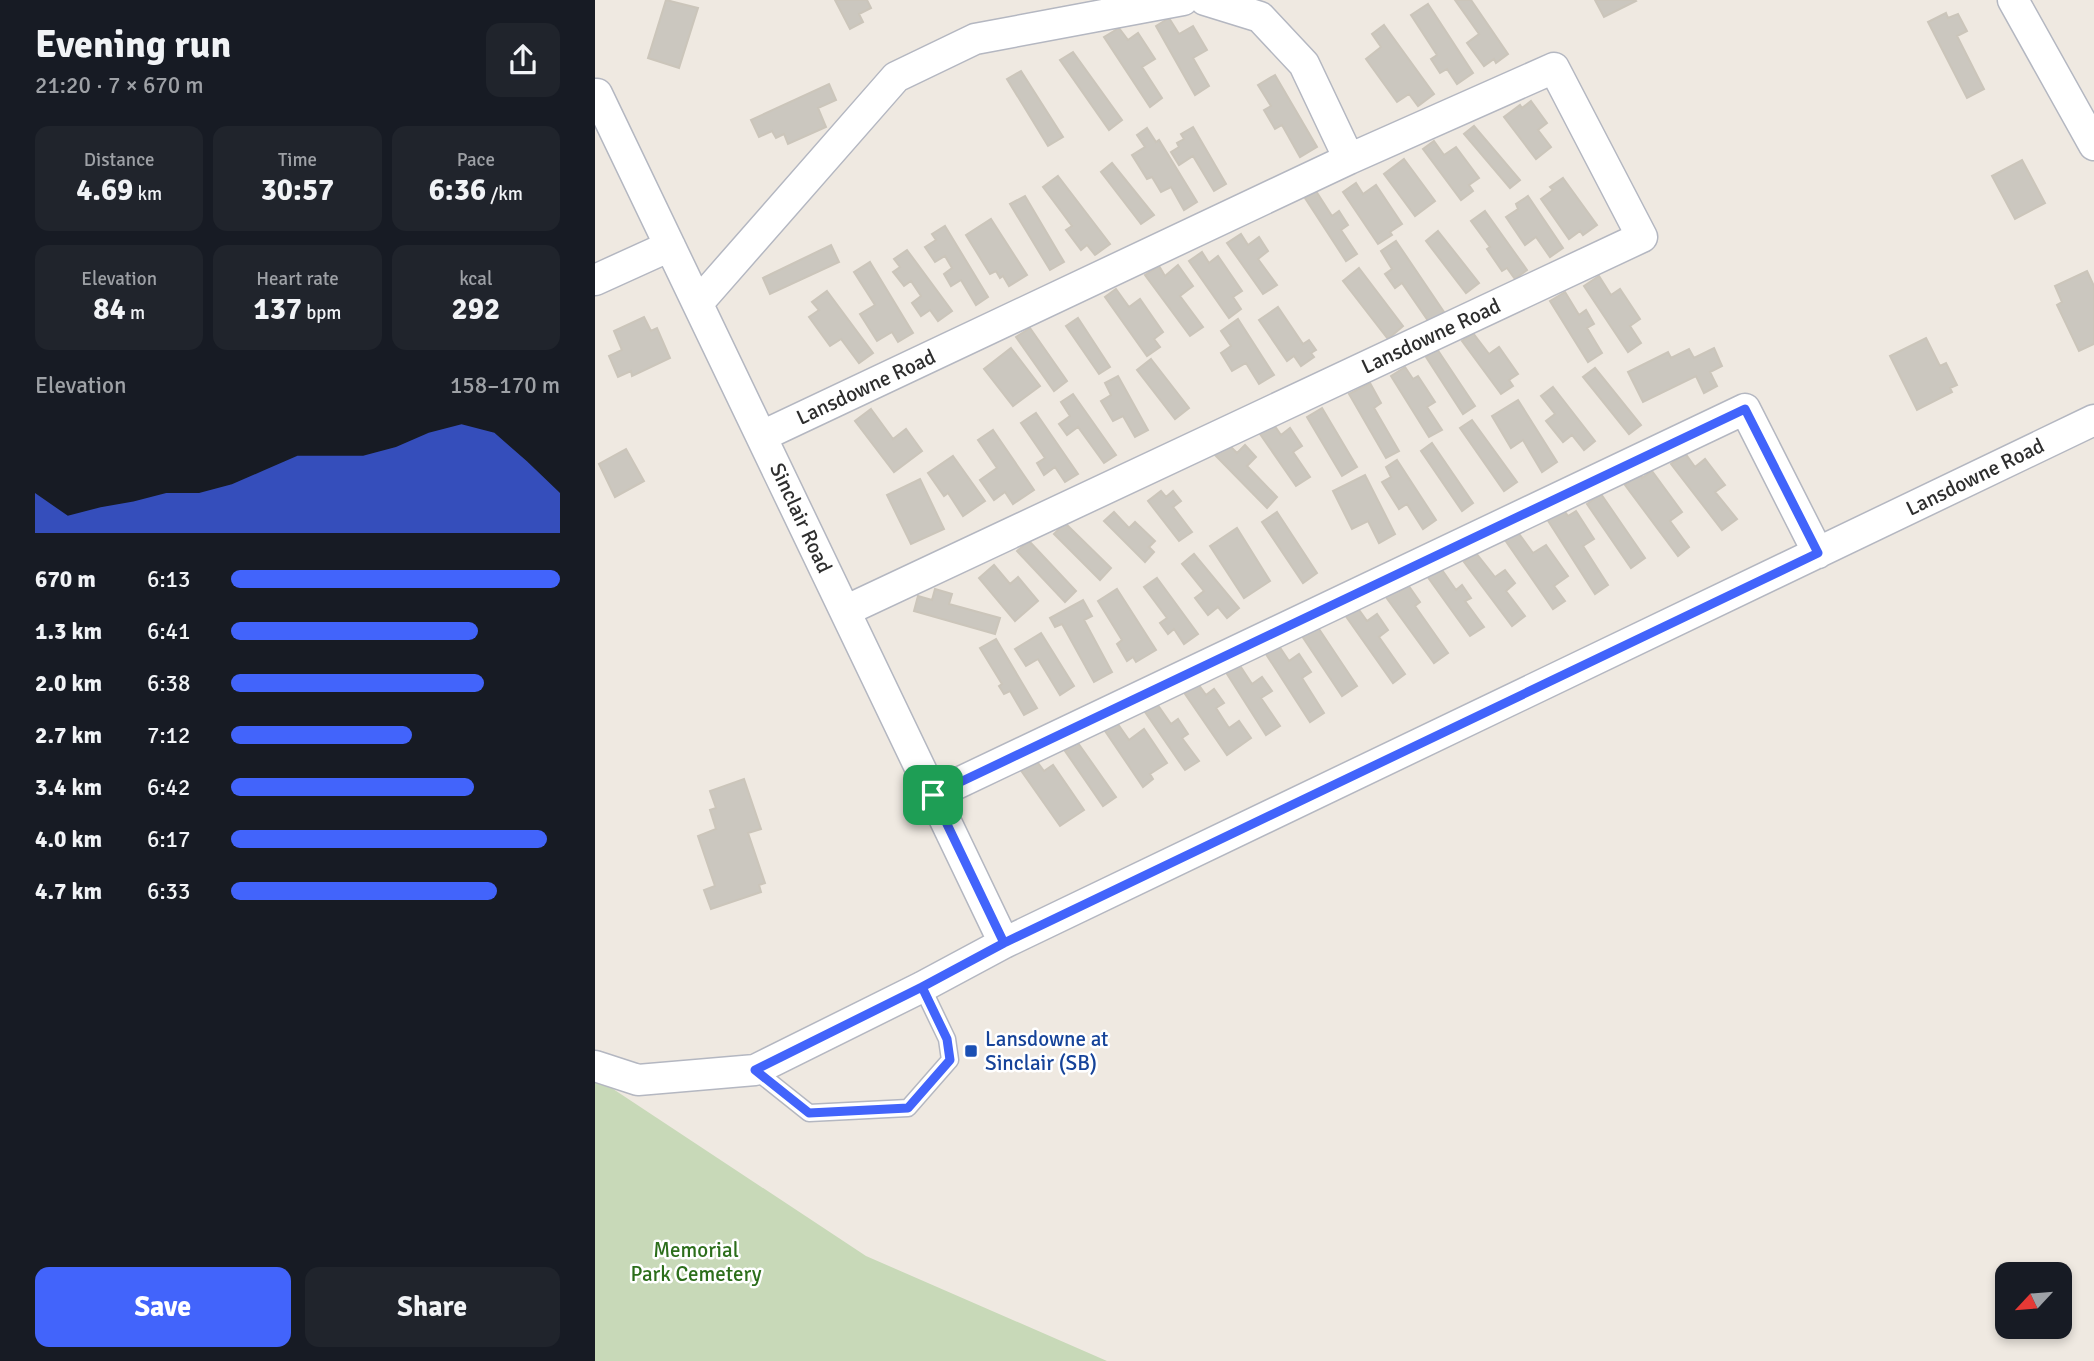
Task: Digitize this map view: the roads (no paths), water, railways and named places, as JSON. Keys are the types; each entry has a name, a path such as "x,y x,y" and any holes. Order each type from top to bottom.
{"street":[{"path":"698,303 896,77 975,39 1183,0"},
{"path":"1205,0 1260,16 1304,64 1349,159"},
{"path":"2013,0 2094,145"},
{"name":"Lansdowne Road","path":"762,436 1349,159 1554,68 1642,237 845,611"},
{"name":"Sinclair Road","path":"597,94 1004,943"},
{"path":"595,280 670,246"},
{"path":"933,795 1745,409 1818,553"},
{"name":"Lansdowne Road","path":"595,1066 638,1080 755,1070 1004,943 2094,420"}],"lane":[{"path":"755,1070 809,1113 908,1108 950,1060 947,1039 922,987"}],"place":[{"name":"Lansdowne at Sinclair (SB)","path":"971,1051"}],"park label":[{"name":"Memorial Park Cemetery","path":"696,1262"}]}
